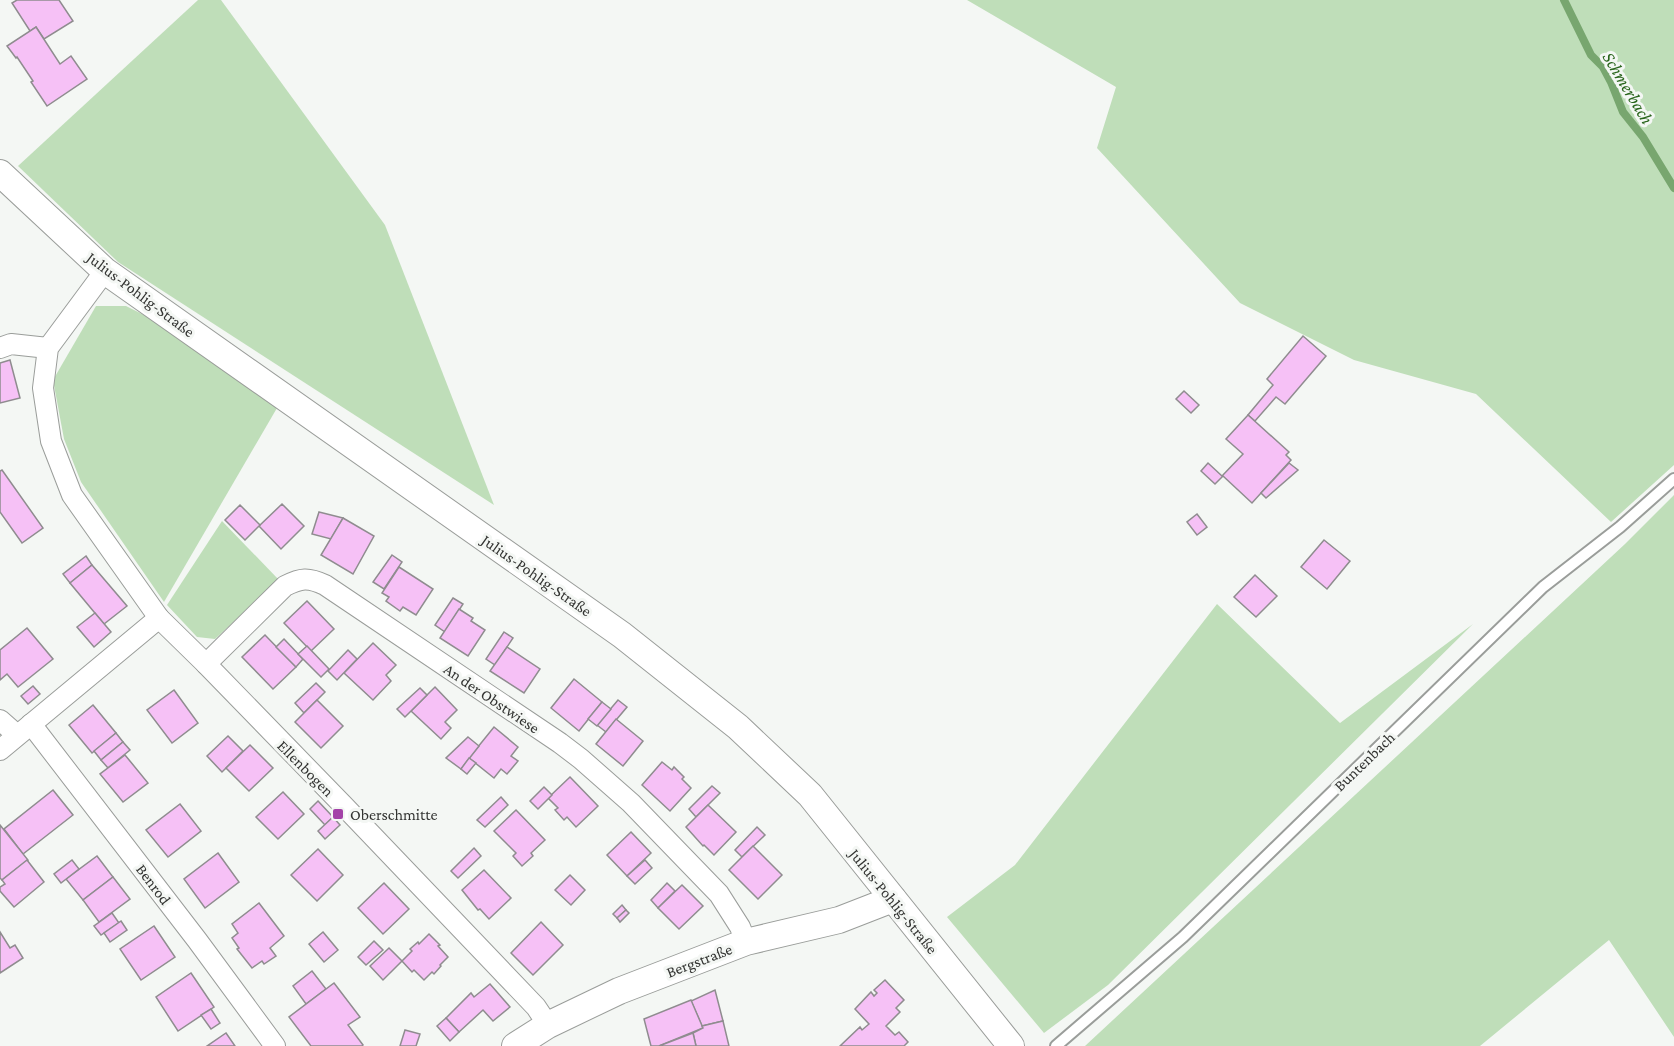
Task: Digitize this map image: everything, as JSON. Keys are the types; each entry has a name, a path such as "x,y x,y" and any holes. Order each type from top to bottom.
{"street":[{"name":"Julius-Pohlig-Straße","path":"0,173 105,271 622,635 721,712 810,795 1011,1046"},
{"path":"0,750 159,618 72,495 51,441 43,388 48,348 105,271"},
{"path":"0,348 11,344 48,348"},
{"name":"An der Obstwiese","path":"206,664 285,586 299,579 313,579 325,585 581,759 631,803 719,894 740,927 746,942"},
{"name":"Ellenbogen","path":"159,618 343,805 536,1007 548,1025"},
{"path":"0,720 24,729"},
{"name":"Benrod","path":"24,729 197,940 275,1046"},
{"name":"Bergstraße","path":"515,1046 548,1025 620,991 746,942 839,920 893,899"}],"lane":[{"name":"Buntenbach","path":"1056,1046 1183,937 1543,587 1620,527 1674,479"}],"green space":[{"path":"198,0 221,0 385,225 494,505 118,262 18,166"},
{"path":"967,0 1674,0 1674,465 1611,522 1476,394 1354,360 1240,303 1097,148 1116,87"},
{"path":"96,306 126,306 146,316 277,408 164,602 81,482 64,439 53,380"},
{"path":"1674,495 1674,1037 1609,940 1480,1046 1085,1046 1625,544"},
{"path":"222,521 279,580 215,639 197,637 167,605"},
{"path":"1217,604 1340,723 1473,624 1108,985 1044,1033 947,917 1015,865"}],"building":[{"path":"17,0 59,0 73,21 44,39 36,27 30,31 12,3"},
{"path":"36,27 60,64 71,56 87,79 47,106 17,57 7,46"},
{"path":"1303,336 1326,356 1285,404 1276,397 1255,421 1248,415 1273,385 1267,379"},
{"path":"10,360 20,398 0,403 0,363"},
{"path":"1184,391 1199,405 1191,413 1176,399"},
{"path":"1248,415 1289,452 1286,455 1291,460 1252,503 1223,476 1215,484 1201,471 1208,463 1222,476 1243,454 1226,439"},
{"path":"1289,463 1298,470 1266,498 1261,493"},
{"path":"2,470 43,528 22,543 0,512 0,471"},
{"path":"282,504 304,526 281,549 259,526"},
{"path":"240,505 260,525 245,540 225,520"},
{"path":"319,512 343,518 331,539 312,534"},
{"path":"1197,514 1207,527 1197,535 1187,522"},
{"path":"343,518 374,536 353,574 321,555"},
{"path":"1324,540 1350,561 1327,589 1301,567"},
{"path":"392,555 402,562 384,589 373,582"},
{"path":"86,556 92,565 70,583 63,574"},
{"path":"92,565 127,606 104,624 70,583"},
{"path":"399,567 433,589 416,615 403,607 400,611 386,601 389,597 382,593"},
{"path":"1255,575 1277,596 1256,617 1234,597"},
{"path":"453,598 463,604 445,632 435,625"},
{"path":"307,601 334,629 311,651 284,623"},
{"path":"459,609 485,630 468,656 440,638"},
{"path":"95,613 111,632 94,647 77,627"},
{"path":"27,628 53,659 18,687 7,674 0,680 0,650"},
{"path":"504,632 513,638 495,665 486,659"},
{"path":"265,635 296,667 273,689 242,657"},
{"path":"284,639 303,659 296,667 276,647"},
{"path":"373,643 396,665 386,675 391,681 373,700 344,673"},
{"path":"307,646 329,669 321,677 298,654"},
{"path":"507,647 540,669 524,693 490,671"},
{"path":"348,650 357,659 337,680 328,671"},
{"path":"574,679 602,702 579,731 551,708"},
{"path":"316,683 325,692 304,713 295,703"},
{"path":"33,686 40,694 28,704 21,696"},
{"path":"435,687 457,710 445,722 451,728 441,739 411,711"},
{"path":"420,688 427,695 405,717 397,709"},
{"path":"174,690 198,723 172,743 147,710"},
{"path":"317,700 343,726 321,748 295,722"},
{"path":"618,700 627,707 606,732 597,725"},
{"path":"602,702 611,709 597,726 588,719"},
{"path":"93,705 116,733 92,753 69,725"},
{"path":"616,719 643,741 623,766 596,744"},
{"path":"494,727 518,747 511,756 518,761 507,774 501,769 494,778 469,758"},
{"path":"116,733 123,742 101,760 94,751"},
{"path":"228,736 243,751 222,772 207,756"},
{"path":"468,737 479,746 461,769 446,758"},
{"path":"123,742 130,750 108,768 101,760"},
{"path":"250,745 273,768 249,791 226,768"},
{"path":"125,755 148,783 123,802 100,774"},
{"path":"469,758 476,763 467,774 461,769"},
{"path":"662,762 672,770 674,767 691,788 670,811 642,785"},
{"path":"570,777 598,806 576,827 567,817 564,820 555,810 558,808 548,798"},
{"path":"712,786 720,793 696,817 689,809"},
{"path":"544,787 552,795 538,809 530,801"},
{"path":"53,790 73,815 23,854 4,829"},
{"path":"283,792 304,814 278,839 256,817"},
{"path":"501,797 508,805 485,827 477,820"},
{"path":"318,801 333,817 325,825 310,809"},
{"path":"180,804 201,831 168,857 146,830"},
{"path":"708,805 736,832 714,855 686,827"},
{"path":"516,810 545,840 531,853 533,856 522,866 513,856 516,853 494,831"},
{"path":"333,817 340,825 325,839 318,831"},
{"path":"0,825 28,860 2,880 0,878"},
{"path":"757,827 765,835 742,857 735,850"},
{"path":"631,832 651,853 627,876 607,855"},
{"path":"753,846 782,875 758,899 729,870"},
{"path":"474,848 481,856 458,878 451,871"},
{"path":"318,849 343,875 317,901 291,875"},
{"path":"218,853 239,882 205,908 184,879"},
{"path":"97,856 113,877 83,900 66,879"},
{"path":"27,860 44,882 14,907 0,891 0,887 5,884 2,880"},
{"path":"72,860 79,869 61,883 54,874"},
{"path":"645,860 652,868 635,884 627,876"},
{"path":"484,870 511,898 489,919 480,909 478,910 462,890"},
{"path":"570,875 585,890 571,905 555,890"},
{"path":"113,877 130,899 99,922 83,900"},
{"path":"384,883 409,909 383,934 358,908"},
{"path":"667,883 675,891 658,908 651,900"},
{"path":"682,885 703,906 679,929 658,908"},
{"path":"259,903 284,936 270,948 276,956 252,968 237,949 239,948 232,938 238,933 232,924"},
{"path":"622,905 626,910 617,918 613,914"},
{"path":"626,910 629,913 620,922 617,918"},
{"path":"112,913 119,923 101,935 94,926"},
{"path":"121,921 127,930 110,942 104,933"},
{"path":"541,922 563,945 533,975 511,953"},
{"path":"154,926 175,957 141,980 120,949"},
{"path":"0,932 10,948 15,945 23,958 0,973"},
{"path":"323,932 338,950 324,962 309,944"},
{"path":"429,934 448,957 434,974 432,972 424,980 402,961 412,951 410,949"},
{"path":"374,941 383,950 366,965 358,957"},
{"path":"389,948 402,961 383,980 370,966"},
{"path":"312,971 326,989 306,1004 293,986"},
{"path":"191,973 214,1007 178,1031 156,997"},
{"path":"885,980 904,1000 896,1008 900,1012 886,1026 895,1035 899,1032 908,1042 904,1046 840,1046 860,1027 862,1030 869,1024 855,1009 871,992 874,996 877,993 874,990"},
{"path":"334,983 360,1017 348,1025 362,1046 311,1046 289,1017"},
{"path":"490,984 510,1007 493,1021 483,1010 459,1032 446,1018 471,993 474,997"},
{"path":"715,990 723,1021 702,1026 691,1001"},
{"path":"691,1000 703,1028 659,1046 651,1046 644,1019"},
{"path":"211,1009 220,1023 211,1029 201,1015"},
{"path":"446,1018 459,1032 450,1041 437,1026"},
{"path":"723,1021 729,1046 696,1046 693,1033 703,1028 702,1026"},
{"path":"405,1030 420,1034 416,1046 400,1046"},
{"path":"226,1033 235,1046 207,1046"},
{"path":"693,1033 696,1046 659,1046"}],"waterway":[{"name":"Schmerbach","path":"1564,0 1591,55 1603,67 1611,82 1623,112 1643,137 1674,188"}],"place":[{"name":"Oberschmitte","path":"338,814"}]}
